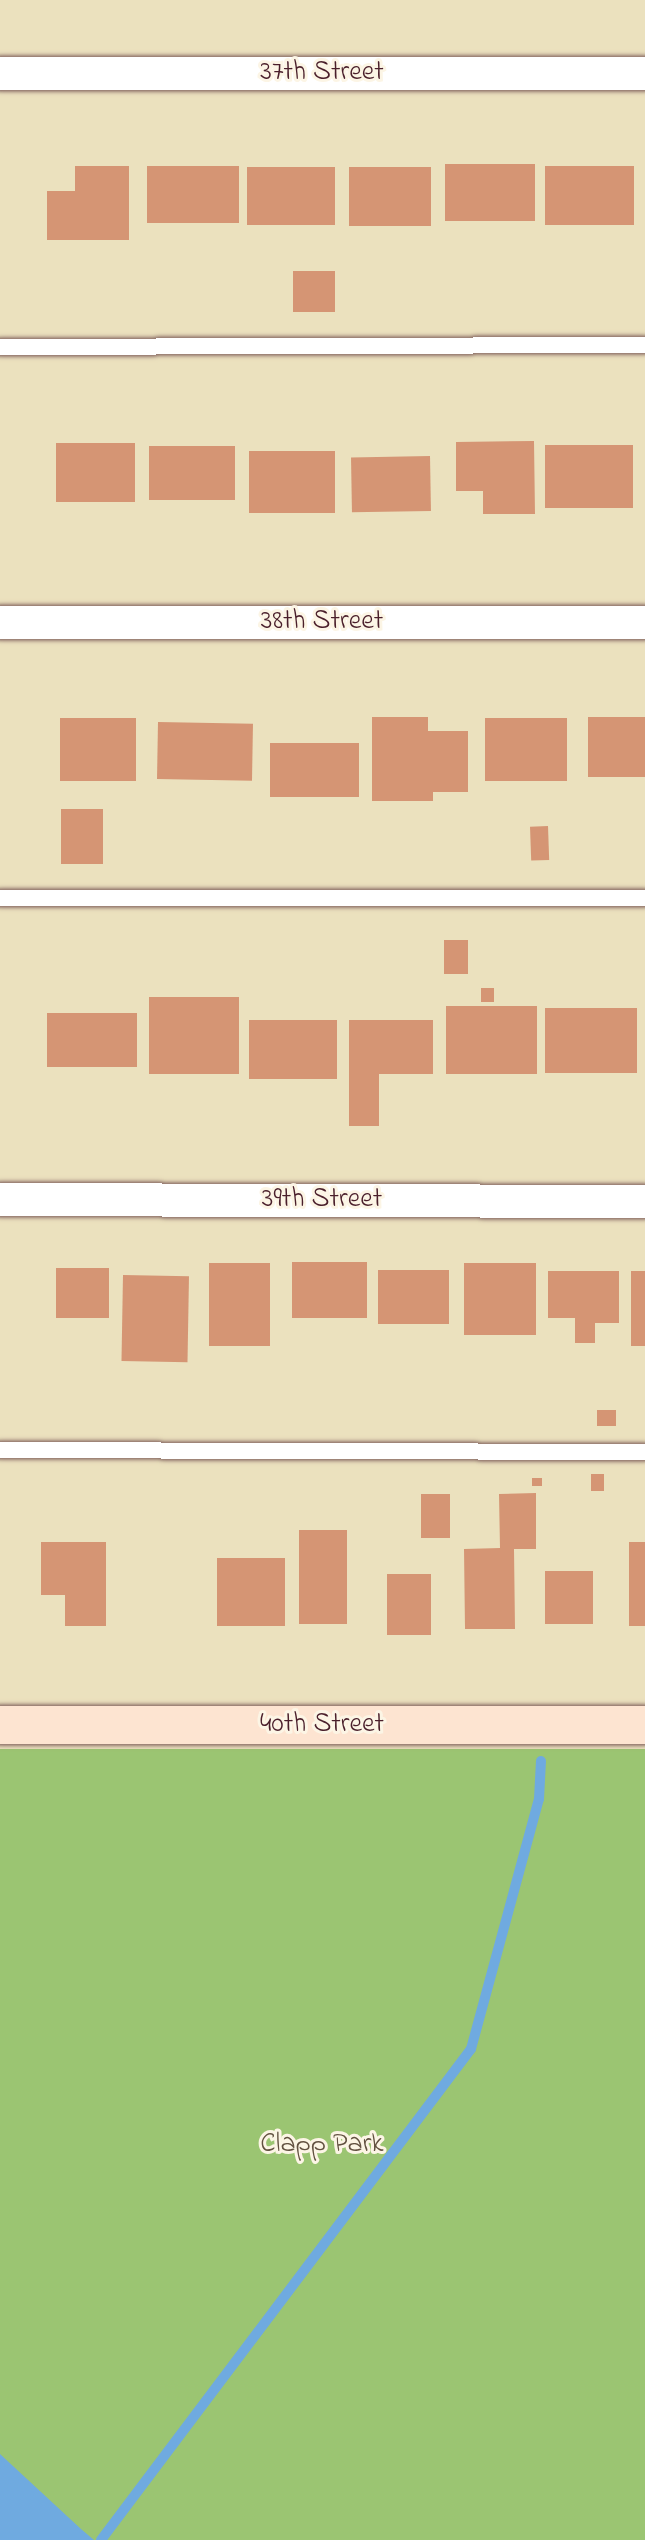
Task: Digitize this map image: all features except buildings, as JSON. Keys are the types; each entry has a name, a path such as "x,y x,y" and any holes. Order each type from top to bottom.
{"street":[{"name":"37th Street","path":"0,73 645,73"},
{"name":"38th Street","path":"0,622 645,622"},
{"name":"39th Street","path":"0,1199 645,1201"},
{"name":"40th Street","path":"0,1725 645,1725"}],"lane":[{"path":"0,347 645,345"},
{"path":"0,898 645,898"},
{"path":"0,1450 645,1452"}],"green space":[{"name":"Clapp Park","path":"0,1749 645,1749 645,2540 0,2540"}],"water":[{"path":"0,2454 81,2529 94,2540 0,2540"}],"waterway":[{"path":"101,2540 471,2049 539,1799 541,1761"}]}
